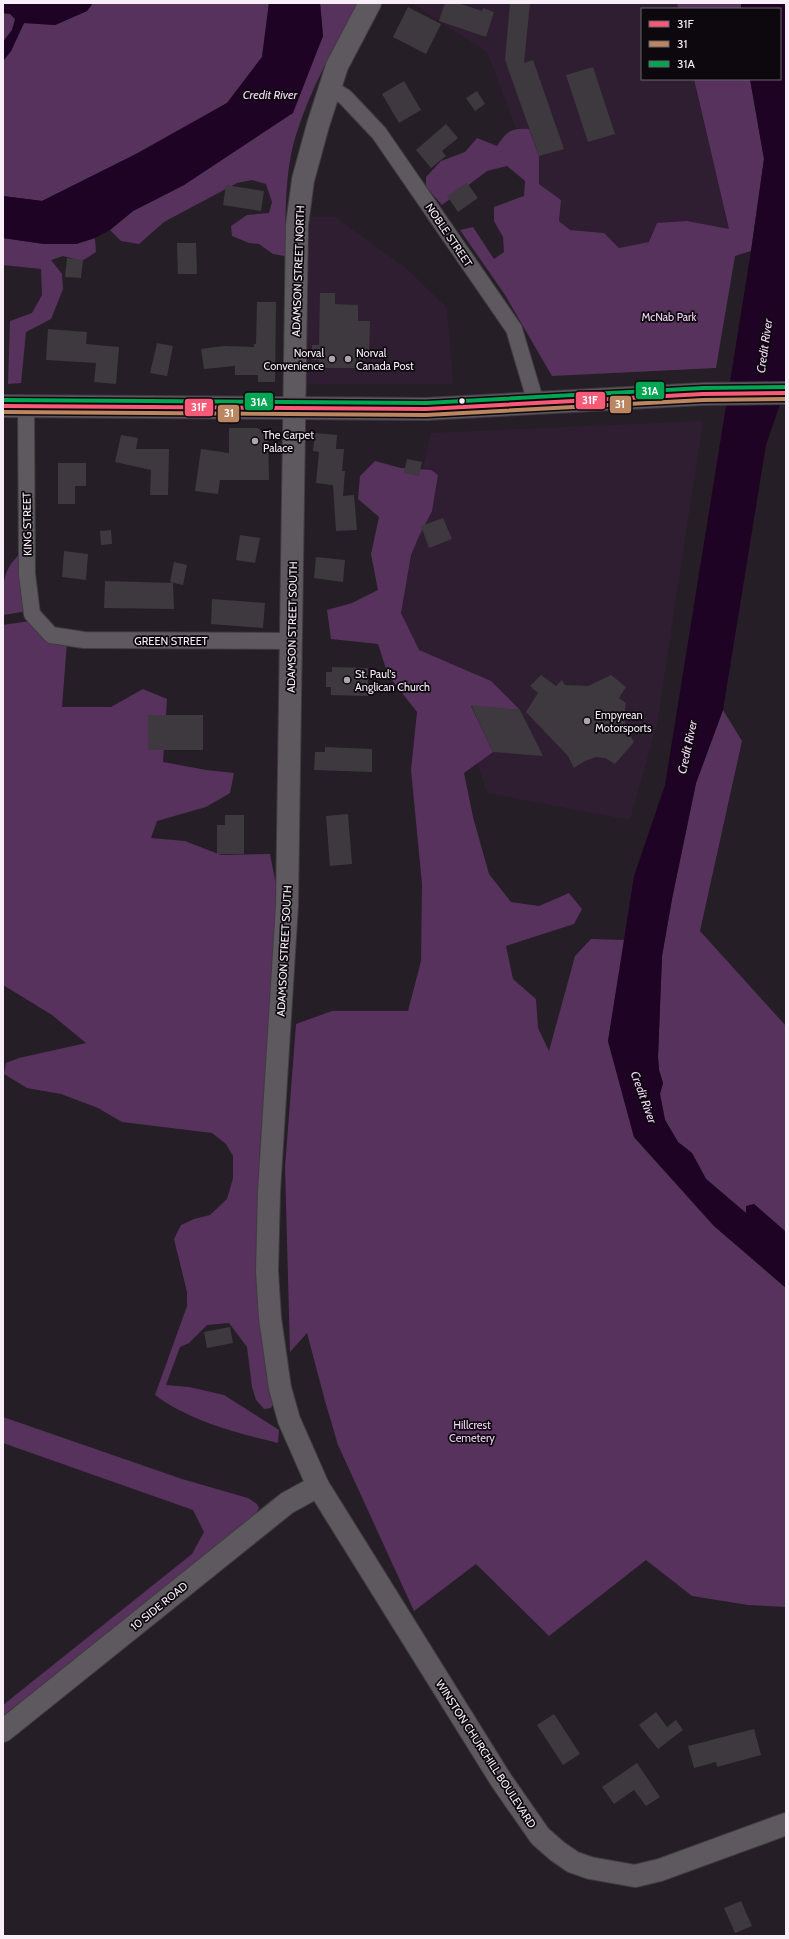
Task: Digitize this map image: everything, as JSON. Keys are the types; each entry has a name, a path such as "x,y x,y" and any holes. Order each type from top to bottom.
{"main road":[{"name":"ADAMSON STREET NORTH","path":"294,408 297,225 303,180 318,125 337,66 370,3"},
{"path":"3,406 426,409 703,394 786,393"},
{"name":"ADAMSON STREET SOUTH","path":"294,408 292,641 287,905 269,1192 267,1271 270,1318 280,1388 289,1420 318,1486"},
{"name":"10 SIDE ROAD","path":"3,1731 287,1503 318,1486"},
{"name":"WINSTON CHURCHILL BOULEVARD","path":"318,1486 501,1780 540,1836 557,1851 573,1862 590,1868 635,1876 660,1870 786,1824"}],"street":[{"name":"NOBLE STREET","path":"330,88 346,97 379,133 514,329 536,403"},
{"name":"KING STREET","path":"26,406 28,580 32,614 51,635"},
{"name":"GREEN STREET","path":"51,635 84,640 292,641"}],"shaded area":[{"path":"411,3 677,3 678,8 641,8 641,80 694,80 729,229 619,248 604,233 570,230 559,221 561,200 539,184 539,156 529,129 516,128 487,52"},
{"path":"308,217 335,217 407,269 447,308 453,384 305,384"},
{"path":"703,421 657,724 630,820 487,793 458,705 394,628 401,564 431,433"}],"green space":[{"path":"93,3 269,3 262,57 227,103 136,154 42,201 3,196 3,61 11,51 24,23 55,25 87,11"},
{"path":"320,3 358,3 308,101 296,135 289,164 285,256 273,254 259,244 249,243 232,236 231,226 247,215 269,213 272,202 266,184 252,180 237,183 164,222 139,244 121,241 110,230 133,211 184,185 230,154 312,63 323,36"},
{"path":"677,3 741,3 741,8 678,8"},
{"path":"3,13 10,14 16,19 12,30 3,42"},
{"name":"McNab Park","path":"694,80 750,80 764,159 751,251 735,256 716,368 552,376 505,295 460,230 473,227 494,259 504,252 503,237 494,221 494,207 524,196 525,181 507,166 487,171 442,205 426,187 426,177 441,161 465,152 477,138 497,146 510,132 518,129 529,129 539,156 539,184 561,200 559,221 570,230 604,233 619,248 649,242 657,223 687,221 729,229"},
{"path":"3,238 44,244 76,244 95,238 96,252 82,261 63,256 51,260 62,274 63,289 51,319 26,332 21,383 8,384 10,321 32,313 42,295 41,269 3,265"},
{"name":"Hillcrest Cemetery","path":"375,461 401,468 431,470 438,475 432,511 411,555 401,613 419,650 491,681 520,710 471,706 493,752 464,773 473,817 489,874 511,902 539,906 569,893 582,909 574,924 506,946 513,979 536,999 538,1028 549,1051 575,956 591,939 625,940 608,1041 634,1137 714,1226 786,1288 786,1607 748,1605 692,1596 646,1560 549,1636 476,1564 414,1611 338,1445 307,1333 290,1352 285,1167 296,1024 332,1011 408,1011 421,961 422,884 411,770 417,712 388,675 378,644 331,639 327,610 352,603 378,590 371,554 379,517 358,499 360,476"},
{"path":"20,554 28,611 3,615 3,589 6,574 9,567"},
{"path":"30,621 67,642 62,707 111,707 143,689 167,699 163,762 206,770 234,773 230,793 206,807 157,821 151,838 185,841 221,855 270,854 276,885 272,1000 260,1144 257,1236 261,1315 274,1402 271,1408 264,1409 256,1400 252,1387 247,1347 229,1323 207,1325 189,1343 180,1347 166,1385 189,1387 224,1395 279,1430 278,1443 246,1435 198,1419 155,1395 187,1306 187,1292 174,1239 181,1225 194,1219 210,1215 227,1199 233,1178 233,1156 226,1144 212,1133 122,1122 98,1108 61,1094 27,1088 4,1074 6,1063 19,1058 86,1043 52,1015 3,985 3,625"},
{"path":"723,710 742,741 700,931 786,1026 786,1232 754,1204 746,1213 706,1179 692,1153 678,1142 665,1120 660,1094 663,1083 659,1070 658,1057 662,956 696,783"},
{"path":"3,1417 182,1479 248,1498 257,1504 259,1508 255,1515 3,1716 3,1705 192,1554 204,1532 193,1510 3,1443"}],"water":[{"path":"3,3 93,3 87,11 55,25 24,23 11,51 3,61 3,42 12,30 15,19 10,14 3,13"},
{"name":"Credit River","path":"269,3 320,3 323,36 293,113 184,185 133,211 110,230 95,238 76,244 44,244 3,238 3,196 42,201 136,154 227,103 262,57"},
{"name":"Credit River","path":"741,3 786,3 786,387 766,445 723,710 696,783 672,899 662,956 658,1057 659,1070 663,1083 660,1094 665,1120 678,1142 692,1153 706,1179 746,1213 746,1206 754,1204 786,1232 786,1288 714,1226 634,1137 608,1041 634,876 665,785 751,251 764,159 750,80 781,80 781,8 741,8"}],"building":[{"path":"445,3 458,3 482,11 483,8 494,12 486,37 439,21"},
{"path":"510,3 530,3 524,63 533,60 564,149 539,156 505,60"},
{"path":"408,7 441,24 426,54 393,37"},
{"path":"593,67 615,134 588,142 566,75"},
{"path":"404,81 421,110 399,123 382,94"},
{"path":"477,91 485,104 475,111 466,98"},
{"path":"446,124 458,138 442,151 446,156 431,168 416,150"},
{"path":"467,183 478,198 458,212 447,196"},
{"path":"226,185 264,191 261,211 223,205"},
{"path":"177,243 196,243 197,274 178,274"},
{"path":"67,258 83,260 81,278 65,277"},
{"path":"320,293 335,293 335,304 358,305 358,321 370,321 369,359 356,359 356,368 319,368 319,360 312,360 312,345 319,345"},
{"path":"257,302 276,302 275,382 258,382 258,375 235,375 235,366 204,369 201,349 224,346 254,347 254,344 256,344"},
{"path":"48,329 87,332 86,344 119,347 116,384 94,382 96,363 46,360"},
{"path":"157,343 173,346 167,376 150,373"},
{"path":"229,428 258,428 268,437 269,480 220,480 218,494 195,491 201,449 229,453"},
{"path":"315,433 337,435 336,449 344,449 342,471 345,471 343,496 354,495 357,530 336,531 333,485 316,483 319,452 313,451"},
{"path":"121,435 138,438 136,449 169,449 168,495 150,495 151,470 115,462"},
{"path":"407,459 422,462 419,476 404,473"},
{"path":"58,463 86,463 86,486 75,486 75,504 58,504"},
{"path":"443,518 452,539 429,548 421,526"},
{"path":"111,530 112,544 101,545 100,531"},
{"path":"240,535 260,538 255,563 236,560"},
{"path":"64,551 88,554 86,580 62,577"},
{"path":"316,557 345,560 343,582 314,578"},
{"path":"174,562 187,565 183,585 170,582"},
{"path":"105,581 173,583 174,609 104,608"},
{"path":"212,599 265,603 263,628 211,624"},
{"name":"St. Paul's Anglican Church","path":"332,667 368,668 368,696 331,695 331,687 326,687 326,672 332,672"},
{"name":"Empyrean Motorsports","path":"541,675 556,686 562,680 565,685 588,686 611,675 626,687 619,698 626,703 625,727 634,742 615,764 605,758 596,757 585,761 574,768 568,756 526,712 538,693 530,686"},
{"path":"471,705 520,710 543,756 493,752"},
{"path":"148,715 203,715 203,750 148,750"},
{"path":"325,747 372,749 372,772 314,770 315,752 325,752"},
{"path":"348,814 352,864 330,866 326,816"},
{"path":"225,815 244,815 244,854 217,854 217,825 225,825"},
{"path":"230,1327 233,1343 207,1348 204,1332"},
{"path":"656,1712 667,1727 676,1720 683,1730 658,1749 639,1725"},
{"path":"554,1714 580,1754 563,1765 537,1725"},
{"path":"754,1729 761,1755 717,1767 716,1762 694,1768 688,1746"},
{"path":"637,1763 660,1797 646,1806 634,1790 614,1804 602,1787"},
{"path":"741,1901 752,1926 735,1933 724,1908"}],"transit line":[{"name":"31A","path":"3,400 426,403 703,388 786,387"},
{"name":"31F","path":"3,406 426,409 703,394 786,393"},
{"name":"31","path":"3,412 426,415 703,400 786,399"}],"place":[{"name":"Norval Convenience","path":"332,359"},
{"name":"Norval Canada Post","path":"348,359"},
{"name":"The Carpet Palace","path":"255,441"},
{"name":"St. Paul's Anglican Church","path":"347,680"},
{"name":"Empyrean Motorsports","path":"587,721"}]}
